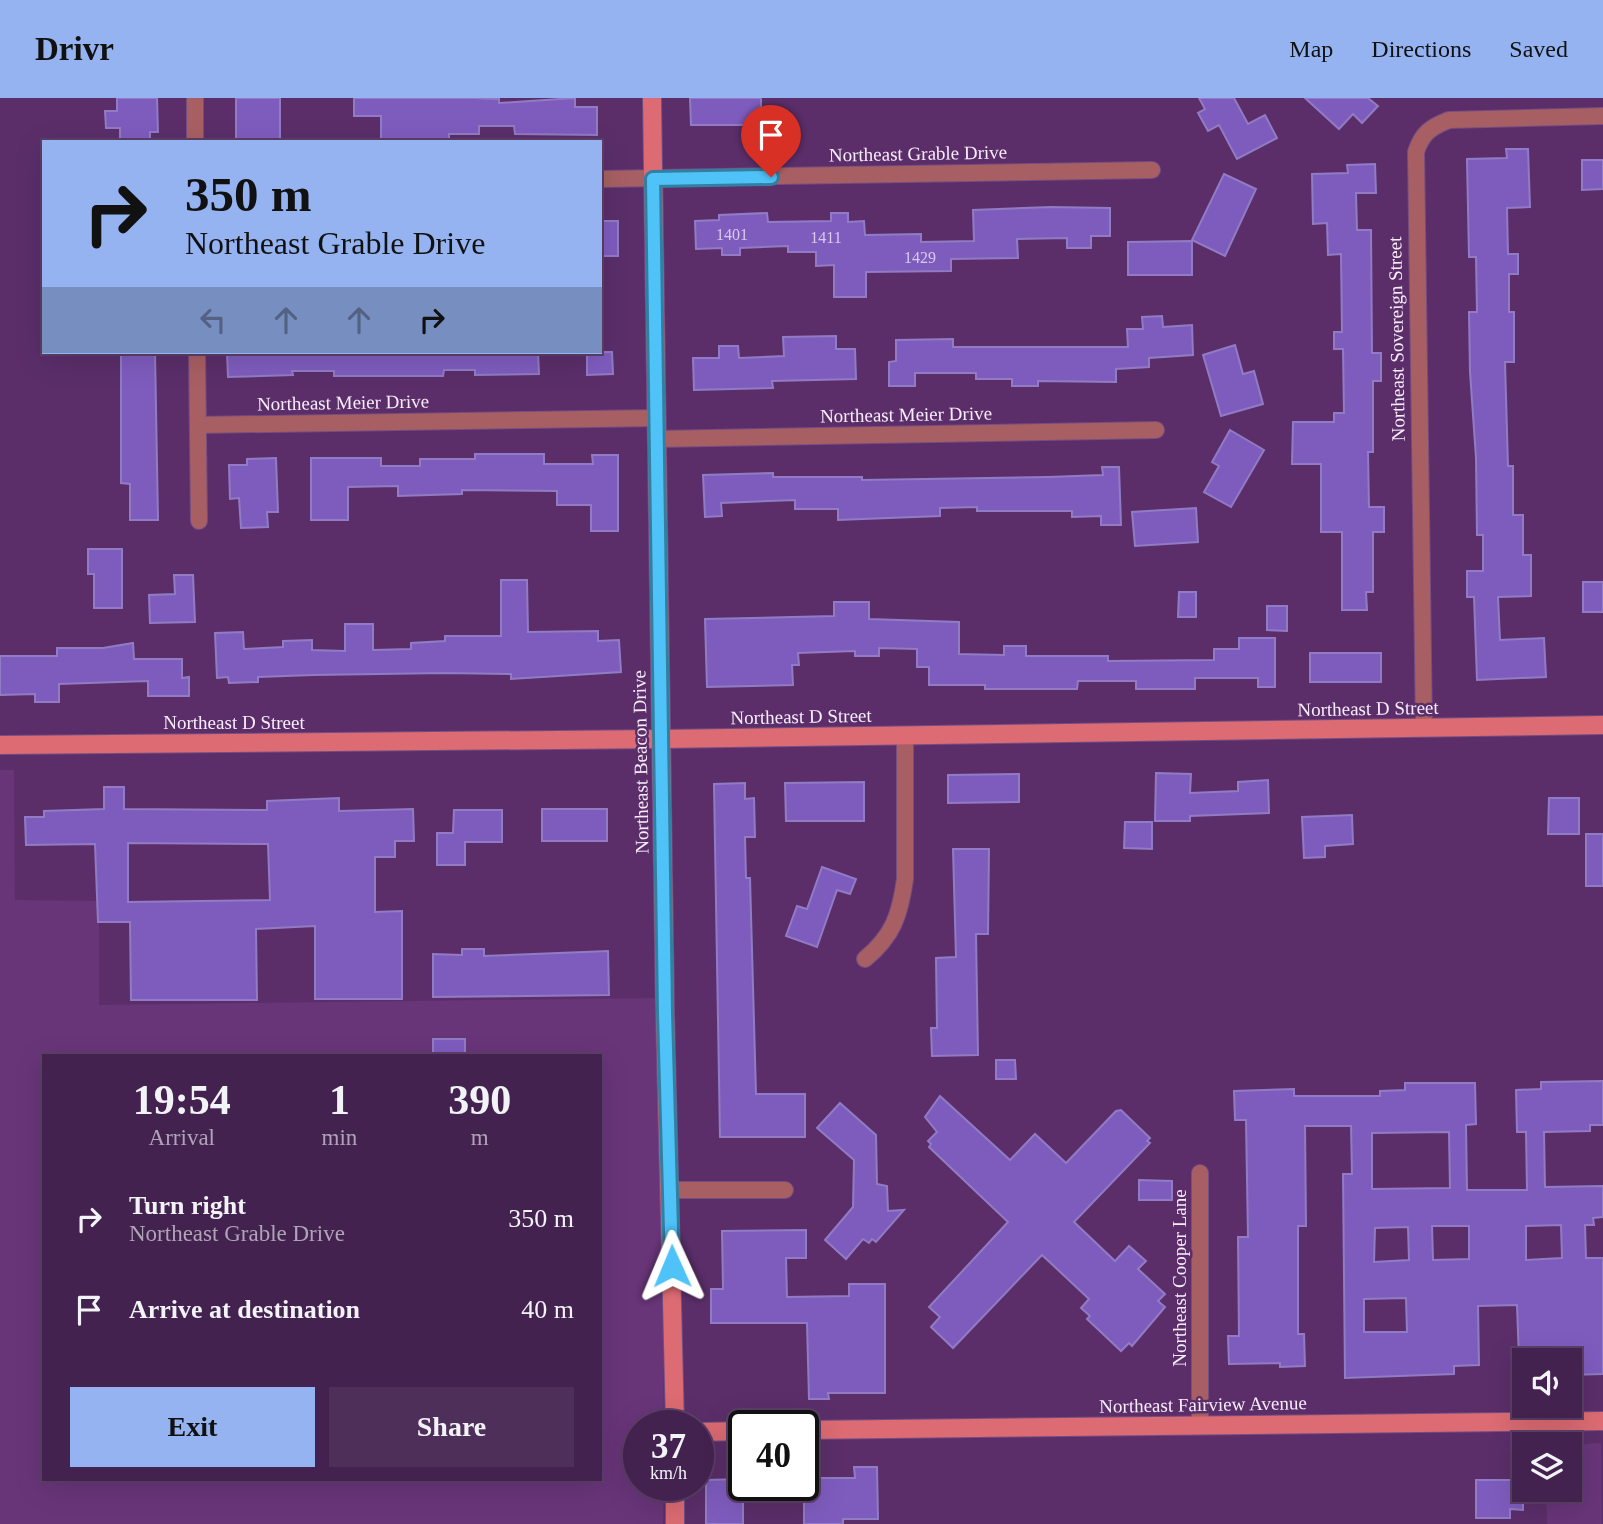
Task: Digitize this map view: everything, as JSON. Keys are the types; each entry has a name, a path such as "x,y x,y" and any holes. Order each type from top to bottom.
{"street":[{"path":"195,98 195,140"},
{"name":"Northeast Beacon Drive","path":"652,98 675,1410"},
{"name":"Northeast Sovereign Street","path":"1424,728 1416,152 1421,138 1432,127 1449,120 1603,116"},
{"name":"Northeast Grable Drive","path":"602,179 1152,170"},
{"path":"197,354 199,521"},
{"name":"Northeast Meier Drive","path":"198,425 657,418"},
{"name":"Northeast Meier Drive","path":"657,439 1156,430"},
{"name":"Northeast D Street","path":"0,745 661,739 1603,725"},
{"path":"865,959 883,944 902,901 905,879 905,735"},
{"name":"Northeast Cooper Lane","path":"1200,1173 1200,1424"},
{"path":"670,1190 785,1190"},
{"name":"Northeast Fairview Avenue","path":"819,1430 1603,1421"},
{"path":"675,1501 675,1524"}],"shaded area":[{"path":"0,770 14,770 15,900 99,901 99,1005 659,998 664,1410 623,1410 623,1501 664,1501 663,1524 0,1524"},
{"path":"1601,1443 1602,1524 1547,1524 1546,1502 1582,1502 1582,1444"}],"building":[{"path":"117,98 157,98 158,132 150,132 150,140 120,140 120,128 106,128 105,111 117,111"},
{"path":"236,98 280,98 280,140 236,140"},
{"path":"354,98 473,98 499,99 499,103 575,98 575,107 597,107 597,135 515,134 514,126 479,126 479,134 449,134 449,140 381,140 381,116 354,116"},
{"path":"690,98 761,98 761,125 691,125"},
{"path":"1199,98 1234,98 1248,124 1265,115 1277,138 1237,159 1219,125 1208,131 1198,113 1205,109"},
{"path":"1305,98 1368,98 1378,106 1362,123 1353,114 1339,129"},
{"path":"1506,149 1528,149 1530,207 1507,208 1508,254 1518,254 1518,274 1509,274 1509,312 1514,312 1514,362 1505,362 1508,466 1513,466 1513,515 1523,515 1523,555 1531,555 1531,596 1498,597 1500,640 1544,638 1546,677 1477,680 1474,597 1467,597 1467,571 1483,571 1483,535 1477,535 1476,458 1470,372 1469,312 1477,312 1476,257 1469,257 1467,159 1507,158"},
{"path":"1582,160 1603,160 1603,189 1582,190"},
{"path":"1375,164 1376,193 1356,193 1357,230 1371,230 1372,353 1381,353 1381,381 1373,381 1373,452 1368,452 1369,507 1384,507 1384,532 1373,532 1373,592 1366,592 1367,610 1342,610 1342,532 1321,532 1321,464 1292,464 1293,422 1334,422 1334,413 1344,413 1343,349 1334,349 1334,332 1342,332 1341,254 1328,255 1327,223 1313,224 1312,174 1348,173 1347,165"},
{"path":"1224,174 1256,189 1225,256 1192,240"},
{"path":"1110,208 1110,236 1091,236 1091,248 1067,248 1067,238 1017,239 1018,258 951,259 951,271 866,272 866,297 834,297 834,265 816,266 816,252 788,252 788,246 740,248 740,255 722,255 722,248 696,249 695,221 719,220 719,215 767,213 768,222 831,221 831,213 848,213 848,222 864,221 865,235 921,234 921,242 974,241 973,210"},
{"path":"602,221 618,221 618,256 602,256"},
{"path":"1192,241 1192,275 1128,275 1128,242"},
{"path":"1162,316 1163,327 1192,325 1193,355 1149,358 1149,367 1116,369 1116,382 1038,381 1038,386 1012,386 1012,379 976,379 976,373 915,373 915,386 889,386 889,362 896,361 896,340 953,339 953,347 1128,347 1127,329 1143,329 1142,317"},
{"path":"836,336 836,349 855,349 856,379 772,381 773,388 694,390 693,358 719,358 719,346 738,346 739,358 784,356 783,337"},
{"path":"1235,345 1243,374 1254,371 1263,404 1221,416 1203,355"},
{"path":"612,352 613,374 587,375 587,354"},
{"path":"121,354 155,354 158,520 130,520 130,484 121,483"},
{"path":"227,354 538,354 539,374 475,375 475,370 444,370 443,376 334,376 334,371 292,371 293,375 228,377"},
{"path":"1230,430 1264,450 1231,507 1204,492 1219,466 1212,462"},
{"path":"475,454 544,454 544,464 593,464 592,455 618,455 618,531 591,531 591,505 557,505 557,491 462,490 462,494 398,496 398,486 348,487 348,520 311,520 311,458 381,458 381,466 420,466 420,459 475,459"},
{"path":"276,458 278,512 267,512 268,527 241,528 239,498 230,499 229,465 247,465 247,459"},
{"path":"1102,467 1119,467 1121,525 1101,525 1101,516 1072,517 1072,511 977,511 977,507 940,508 940,516 838,520 838,509 795,509 795,500 721,503 722,516 705,517 703,475 773,473 773,477 862,477 862,480 1048,477 1103,475"},
{"path":"1196,508 1198,542 1135,546 1132,512"},
{"path":"88,549 122,549 122,608 94,608 94,574 88,574"},
{"path":"174,575 193,575 195,622 150,623 149,595 175,594"},
{"path":"501,580 527,580 528,632 598,631 598,641 619,640 621,672 511,679 511,674 445,673 258,677 258,682 229,683 228,677 217,678 215,633 243,632 244,649 283,647 283,641 312,640 312,650 345,651 345,624 373,624 373,650 411,649 411,643 445,641 445,636 501,636"},
{"path":"1583,582 1603,582 1603,612 1583,612"},
{"path":"1179,592 1196,592 1196,617 1178,617"},
{"path":"834,602 869,602 869,619 959,622 959,654 1004,655 1004,646 1026,646 1026,656 1108,656 1108,661 1214,660 1214,649 1239,649 1239,638 1275,638 1275,687 1258,687 1258,678 1195,678 1195,689 1136,689 1136,681 1078,681 1077,689 985,689 985,685 929,685 929,667 917,667 917,649 879,648 879,656 855,656 855,651 798,653 799,665 792,665 793,685 707,687 705,619 834,616"},
{"path":"1267,606 1287,606 1287,631 1267,630"},
{"path":"133,643 134,659 182,659 182,678 189,677 189,696 148,696 148,681 59,684 59,702 35,702 35,694 0,695 0,656 57,656 57,648 103,648"},
{"path":"1310,653 1381,653 1381,682 1310,682"},
{"path":"1156,773 1191,774 1190,793 1238,791 1238,782 1268,780 1269,813 1190,816 1190,821 1155,821"},
{"path":"1019,774 1019,802 948,803 948,775"},
{"path":"864,782 864,821 786,821 785,783"},
{"path":"745,783 745,799 754,798 755,837 745,837 746,878 750,878 756,1094 805,1094 805,1137 720,1137 714,784"},
{"path":"104,787 124,787 124,809 267,810 267,801 339,798 339,811 413,809 414,841 395,841 395,857 375,857 375,912 402,911 402,999 315,999 315,926 256,929 257,1000 131,1000 130,922 98,922 95,844 26,845 25,817 44,817 44,811 104,809","holes":["128,843 268,844 270,900 128,902"]},
{"path":"1549,798 1579,798 1579,834 1548,834"},
{"path":"542,809 607,809 607,841 542,841"},
{"path":"454,810 502,810 502,842 465,842 465,865 437,865 437,833 453,833"},
{"path":"1352,815 1353,844 1325,846 1325,857 1304,858 1302,817"},
{"path":"1125,822 1152,822 1152,849 1124,848"},
{"path":"1586,834 1603,834 1603,886 1586,886"},
{"path":"953,849 989,849 988,934 976,934 978,1055 932,1056 931,1028 937,1028 936,958 956,957"},
{"path":"822,867 856,879 850,894 837,890 817,947 786,936 797,906 807,909"},
{"path":"462,949 484,949 484,956 608,951 609,995 433,997 433,954 462,955"},
{"path":"433,1039 465,1039 465,1054 433,1054"},
{"path":"996,1060 1015,1060 1016,1079 996,1079"},
{"path":"1603,1081 1603,1125 1590,1125 1590,1131 1544,1132 1545,1187 1603,1186 1603,1217 1593,1218 1594,1225 1585,1225 1586,1258 1603,1258 1603,1374 1582,1375 1582,1348 1519,1348 1517,1305 1478,1306 1479,1365 1454,1366 1454,1374 1345,1378 1343,1174 1352,1174 1351,1126 1305,1126 1306,1226 1298,1226 1298,1334 1304,1334 1305,1366 1280,1367 1280,1363 1229,1364 1228,1336 1239,1336 1238,1237 1248,1237 1246,1120 1235,1120 1234,1091 1294,1089 1294,1096 1380,1096 1380,1091 1405,1090 1405,1083 1475,1083 1476,1124 1466,1125 1467,1190 1527,1190 1526,1132 1517,1132 1516,1090 1541,1089 1541,1082","holes":["1449,1132 1450,1188 1372,1189 1372,1133","1561,1225 1562,1258 1526,1260 1526,1226","1432,1226 1469,1226 1469,1259 1433,1260","1408,1227 1409,1260 1374,1262 1375,1228","1406,1298 1407,1332 1364,1332 1364,1299"]},
{"path":"940,1096 1010,1160 1035,1134 1066,1163 1116,1111 1121,1110 1150,1138 1147,1141 1150,1143 1074,1222 1115,1261 1129,1246 1146,1261 1138,1269 1165,1294 1158,1301 1165,1307 1132,1346 1129,1343 1121,1351 1087,1319 1090,1316 1081,1308 1089,1299 1042,1255 953,1348 931,1327 940,1317 929,1307 1008,1222 929,1147 931,1144 928,1141 937,1132 925,1117"},
{"path":"840,1103 876,1135 877,1184 887,1186 888,1211 904,1210 876,1242 872,1239 869,1243 863,1239 846,1259 825,1240 853,1207 854,1160 817,1128"},
{"path":"1139,1180 1172,1181 1172,1200 1139,1200"},
{"path":"806,1230 806,1258 786,1258 787,1297 849,1296 849,1284 885,1284 885,1393 828,1393 829,1399 809,1399 807,1323 711,1323 711,1289 723,1289 722,1231"},
{"path":"854,1467 877,1467 878,1519 843,1519 843,1524 804,1524 804,1501 819,1501 819,1478 855,1478"},
{"path":"728,1479 728,1501 743,1501 743,1524 706,1524 706,1501 714,1501 714,1480"},
{"path":"1476,1480 1512,1480 1512,1502 1523,1502 1523,1510 1510,1509 1510,1518 1476,1518"}],"route":[{"path":"672,1266 665,1013 653,179 771,177"}]}
